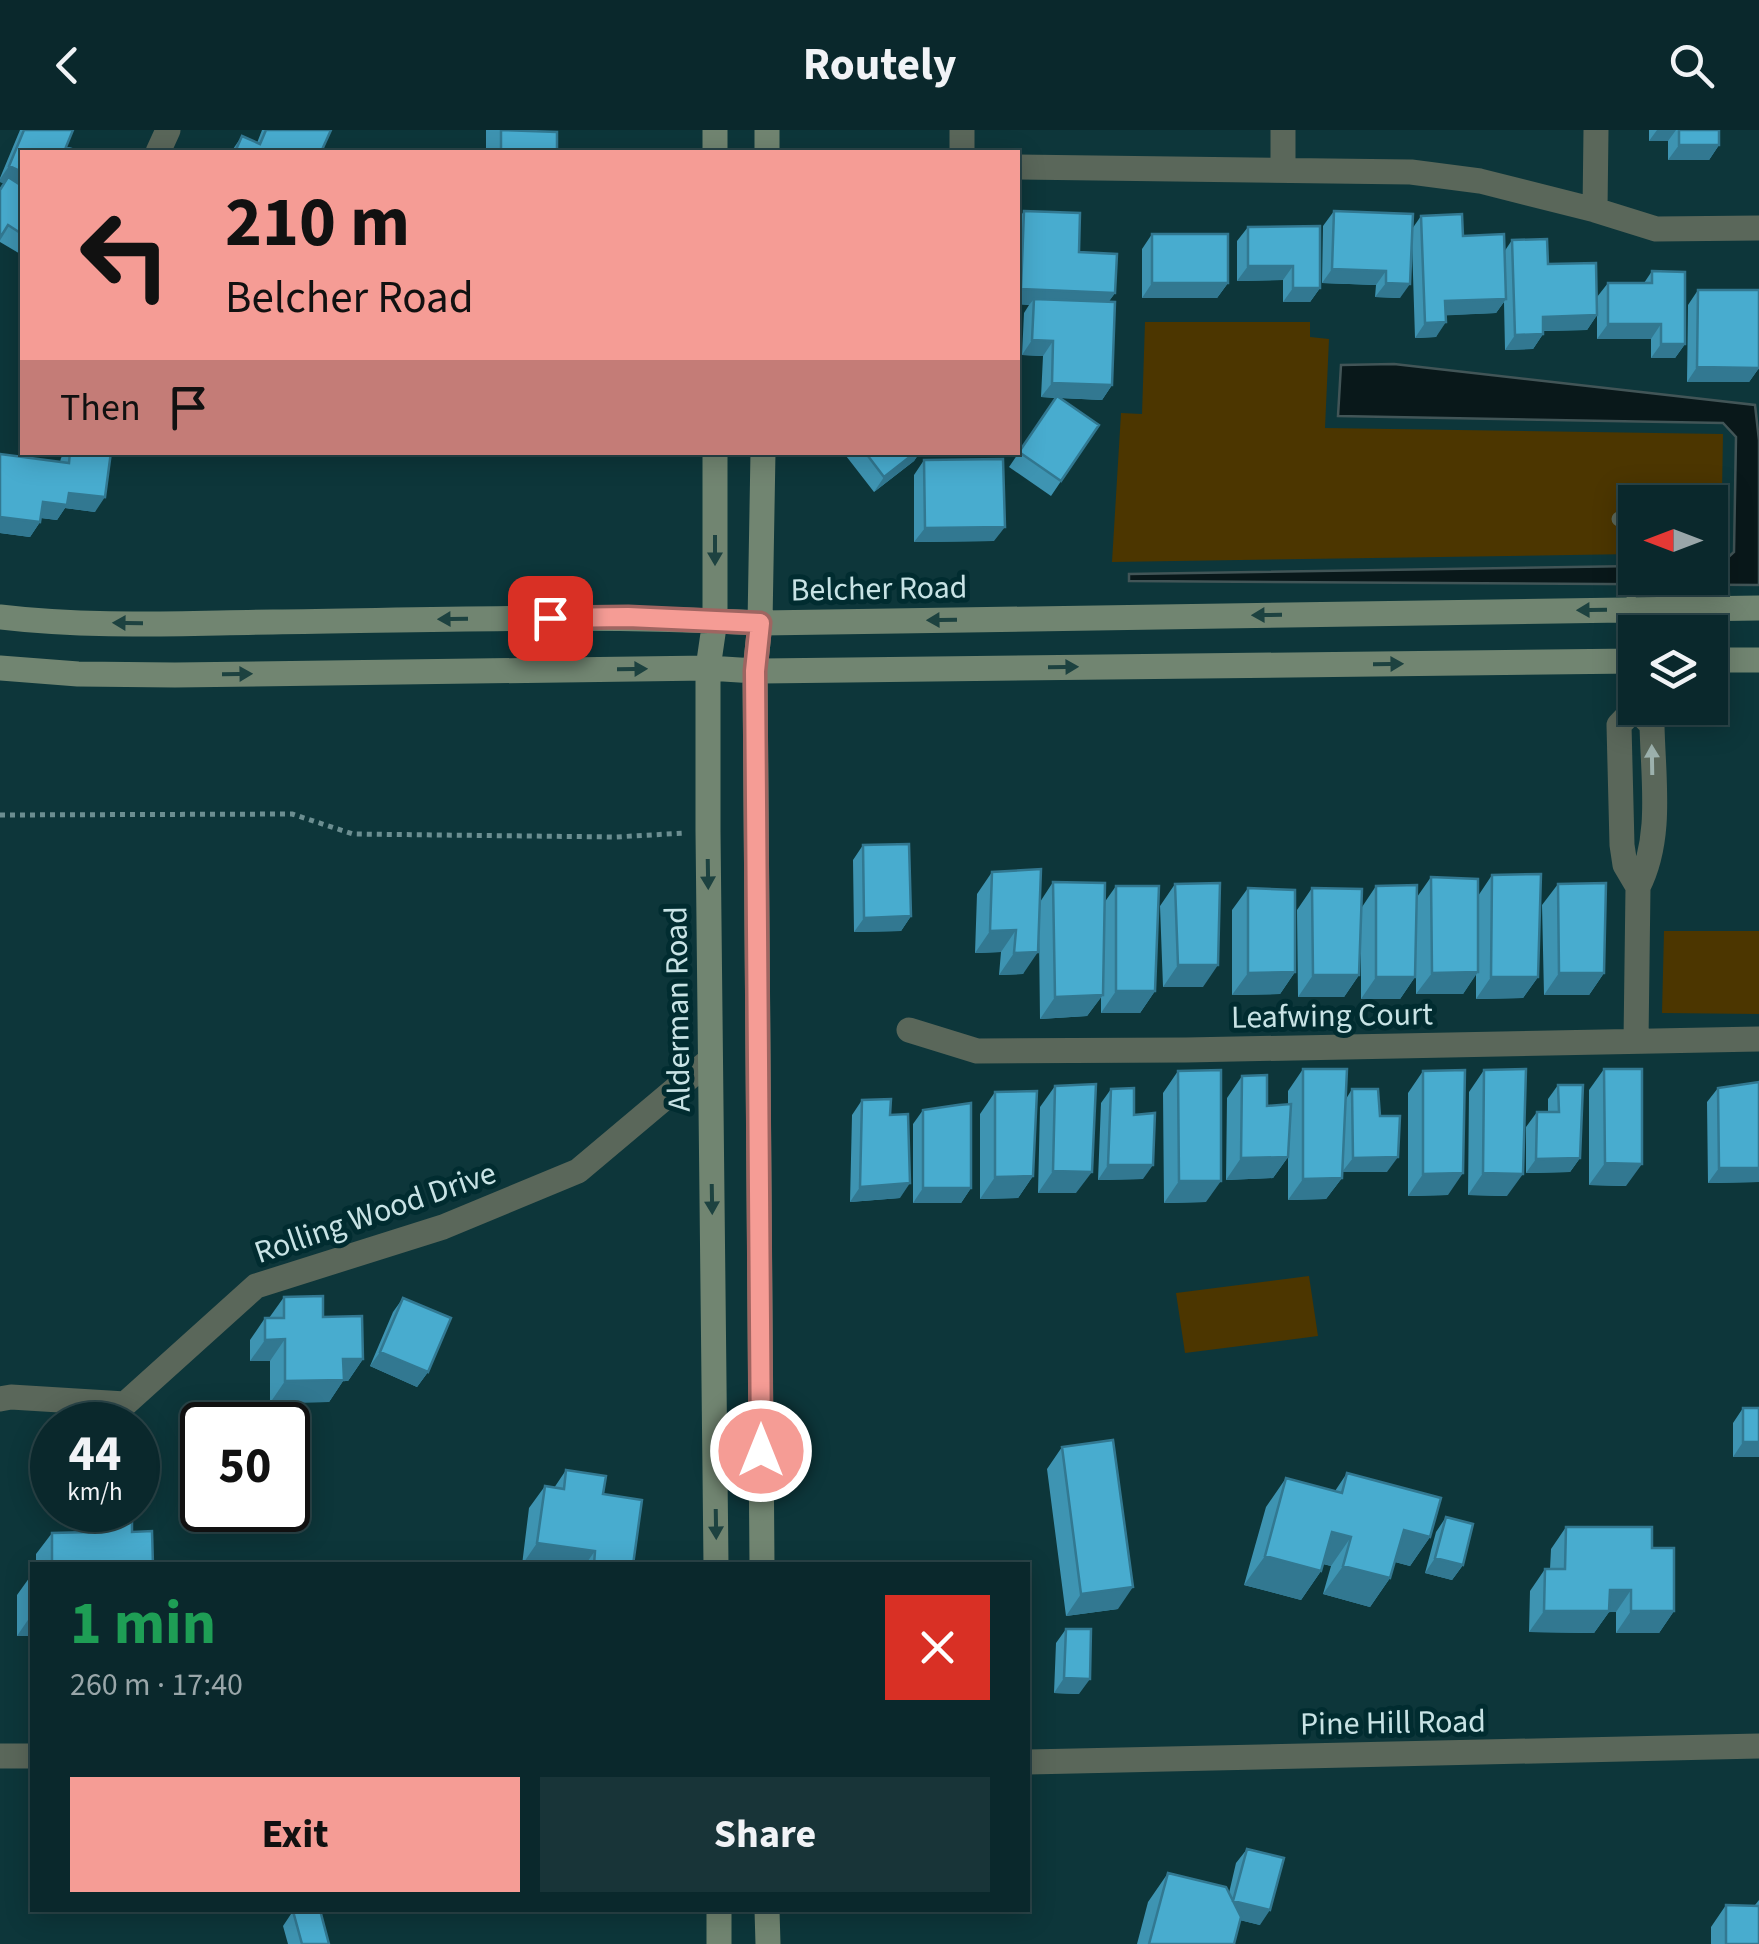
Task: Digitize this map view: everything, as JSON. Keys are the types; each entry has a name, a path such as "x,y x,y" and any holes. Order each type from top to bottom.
{"main road":[{"name":"Alderman Road","path":"715,455 715,620 708,668 708,831 716,1562"},
{"path":"762,455 760,623 755,671 762,1562"},
{"name":"Belcher Road","path":"0,617 40,622 166,623 628,617 760,623 1759,608"},
{"path":"1631,609 1631,615"},
{"path":"1728,660 1759,660"},
{"path":"0,668 175,675 1618,661"},
{"path":"719,1912 719,1944"},
{"path":"767,1912 768,1944"}],"street":[{"path":"1283,130 1283,170"},
{"path":"1595,210 1596,130"},
{"path":"1020,167 1411,172 1480,182 1595,210 1656,230 1759,228"},
{"path":"1619,725 1625,864 1638,887"},
{"path":"1636,1041 1638,887 1648,866 1654,818 1652,725"},
{"path":"1621,819 1654,818"},
{"name":"Leafwing Court","path":"909,1030 978,1051 1759,1039"},
{"name":"Rolling Wood Drive","path":"0,1398 124,1404 256,1286 443,1227 578,1172 710,1060"},
{"name":"Pine Hill Road","path":"1030,1762 1759,1746"},
{"path":"0,1756 30,1756"}],"lane":[{"path":"1723,595 1724,608"}],"path":[{"path":"0,814 292,814 353,834 616,837 708,831"}],"shaded area":[{"path":"1145,322 1310,322 1310,337 1329,339 1325,428 1723,434 1722,485 1618,485 1618,554 1112,562 1121,413 1142,414"},
{"path":"1394,364 1755,405 1759,440 1759,585 1728,585 1728,558 1734,552 1736,437 1723,423 1338,416 1341,365"},
{"path":"1618,566 1618,584 1129,581 1129,574"},
{"path":"1664,931 1759,931 1759,1014 1662,1013"},
{"path":"1309,1276 1318,1336 1185,1353 1176,1293"}],"building":[{"path":"24,130 73,130 66,147 74,150 20,150 20,171 9,166"},
{"path":"266,130 331,130 322,150 236,150 242,136 260,144"},
{"path":"501,130 557,132 557,150 501,150"},
{"path":"1679,130 1719,130 1719,145 1679,145"},
{"path":"8,177 20,185 20,233 8,225 0,238 0,190"},
{"path":"1024,211 1080,213 1079,252 1117,254 1115,293 1021,289"},
{"path":"1334,211 1413,214 1410,284 1386,283 1386,271 1332,269"},
{"path":"1462,214 1463,236 1504,234 1506,299 1445,301 1446,322 1425,323 1421,216"},
{"path":"1320,226 1320,288 1293,288 1293,266 1248,266 1248,227"},
{"path":"1152,234 1228,234 1228,283 1152,283"},
{"path":"1547,239 1548,264 1596,263 1597,315 1543,317 1543,334 1515,335 1512,240"},
{"path":"1652,271 1685,272 1685,344 1661,344 1661,324 1608,324 1608,283 1652,283"},
{"path":"1698,290 1759,290 1759,368 1697,367"},
{"path":"1034,299 1115,302 1112,385 1052,383 1053,341 1032,340"},
{"path":"1057,396 1099,425 1061,481 1020,451"},
{"path":"0,454 69,463 70,455 111,455 105,497 69,493 67,505 43,502 40,522 0,517"},
{"path":"867,455 912,455 884,477"},
{"path":"1003,459 1005,527 925,528 924,460"},
{"path":"909,844 911,916 864,918 863,845"},
{"path":"1041,869 1038,952 1014,953 1016,930 990,931 992,872"},
{"path":"1541,874 1538,977 1491,977 1492,875"},
{"path":"1431,877 1478,879 1478,972 1432,973"},
{"path":"1053,882 1105,883 1103,995 1055,997"},
{"path":"1220,883 1218,965 1178,965 1175,884"},
{"path":"1606,883 1604,973 1559,973 1558,884"},
{"path":"1417,885 1415,977 1376,977 1376,886"},
{"path":"1116,886 1159,886 1155,991 1116,991"},
{"path":"1248,888 1295,890 1295,972 1248,973"},
{"path":"1312,888 1362,889 1359,975 1313,975"},
{"path":"1303,1069 1347,1069 1342,1178 1303,1179"},
{"path":"1526,1069 1523,1174 1483,1173 1484,1070"},
{"path":"1604,1069 1642,1069 1642,1164 1605,1163"},
{"path":"1221,1070 1221,1181 1179,1181 1178,1071"},
{"path":"1465,1070 1463,1173 1423,1174 1423,1071"},
{"path":"1267,1075 1267,1106 1291,1104 1288,1157 1241,1158 1242,1076"},
{"path":"1759,1082 1759,1168 1719,1168 1718,1088"},
{"path":"1096,1084 1092,1172 1053,1171 1055,1086"},
{"path":"1558,1085 1583,1085 1580,1158 1536,1159 1537,1112 1559,1112"},
{"path":"1134,1088 1134,1115 1155,1113 1153,1165 1108,1165 1111,1089"},
{"path":"1352,1089 1378,1089 1380,1116 1400,1116 1398,1157 1353,1158"},
{"path":"1037,1091 1033,1176 995,1177 995,1092"},
{"path":"891,1099 890,1115 908,1114 910,1183 860,1187 862,1100"},
{"path":"971,1103 971,1188 923,1188 923,1110"},
{"path":"323,1296 323,1317 362,1316 363,1359 343,1359 344,1380 285,1381 285,1339 265,1340 265,1318 284,1318 284,1297"},
{"path":"403,1298 451,1318 428,1372 380,1352"},
{"path":"1743,1408 1759,1408 1759,1442 1743,1442"},
{"path":"1113,1440 1133,1587 1081,1594 1062,1447"},
{"path":"566,1470 606,1476 603,1494 642,1500 633,1562 594,1562 595,1551 537,1543 545,1486 564,1489"},
{"path":"1347,1473 1441,1498 1430,1537 1404,1530 1390,1578 1343,1566 1351,1537 1332,1532 1321,1571 1265,1556 1286,1478 1342,1493"},
{"path":"1446,1517 1473,1524 1463,1565 1435,1558"},
{"path":"1566,1527 1652,1527 1652,1548 1674,1548 1674,1611 1631,1611 1631,1590 1610,1590 1609,1611 1544,1611 1545,1569 1565,1569"},
{"path":"152,1532 153,1562 52,1562 52,1533"},
{"path":"1066,1629 1091,1629 1090,1679 1064,1678"},
{"path":"1247,1849 1284,1858 1270,1910 1233,1901"},
{"path":"1168,1873 1226,1887 1241,1917 1234,1944 1149,1944"},
{"path":"1726,1905 1759,1906 1759,1944 1726,1944"},
{"path":"293,1912 321,1912 329,1944 302,1944"}],"route":[{"path":"550,618 760,623 755,671 761,1451"}]}
